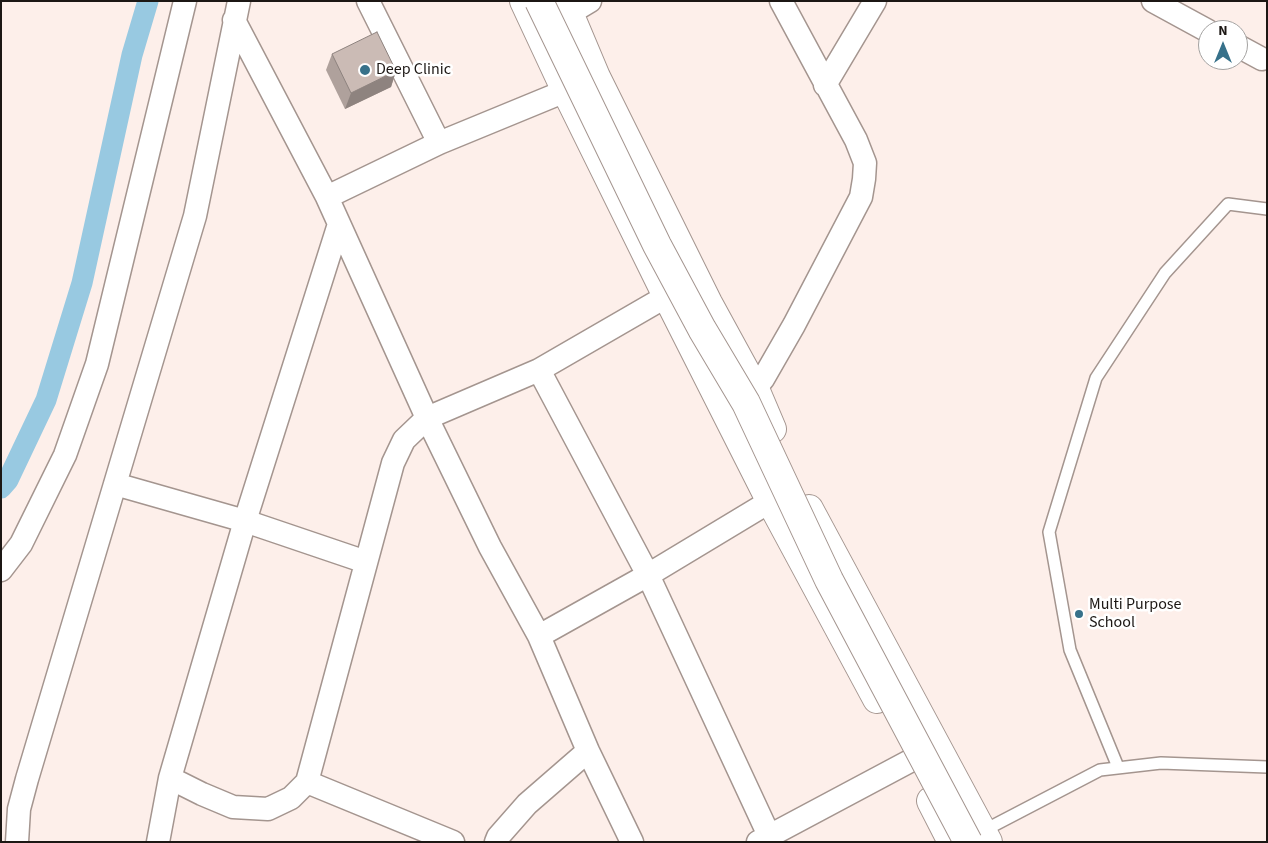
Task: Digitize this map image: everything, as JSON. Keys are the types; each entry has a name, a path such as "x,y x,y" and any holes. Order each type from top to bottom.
{"street":[{"path":"1,570 21,544 65,455 98,364 185,1"},
{"path":"368,1 439,143"},
{"path":"524,1 538,14 657,245 702,328 746,403 829,580 980,838"},
{"path":"755,389 764,380 861,197 865,163 856,140 825,86 781,1"},
{"path":"825,86 875,1"},
{"path":"1153,1 1198,25"},
{"path":"538,14 574,5 596,76 708,303 755,389 796,485 980,838"},
{"path":"236,11 327,197 427,418 490,548 540,636 588,750 632,842"},
{"path":"17,842 10,809 115,484 195,216 236,11"},
{"path":"538,14 566,91 667,296 771,502 952,842"},
{"path":"1248,51 1262,59"},
{"path":"327,197 439,143 566,91 596,76"},
{"path":"158,842 170,778 245,521 339,224"},
{"path":"170,778 233,807 268,809 291,798 307,782 393,463 404,440 427,418 540,370 667,296"},
{"path":"540,370 648,575 766,840 910,761"},
{"path":"115,484 245,521 366,562"},
{"path":"540,636 648,575 771,502 796,485"},
{"path":"496,842 498,837 527,804 588,750"},
{"path":"307,782 453,842"}],"lane":[{"path":"1118,767 1070,650 1050,532 1096,378 1165,273 1228,204 1267,209"},
{"path":"980,838 1100,770 1161,763 1267,767"}],"building":[{"path":"377,32 396,71 351,93 332,54"}],"waterway":[{"path":"1,488 8,480 46,400 82,283 132,55 148,1"}],"place":[{"name":"Deep Clinic","path":"365,70"},
{"name":"Multi Purpose School","path":"1079,614"}]}
